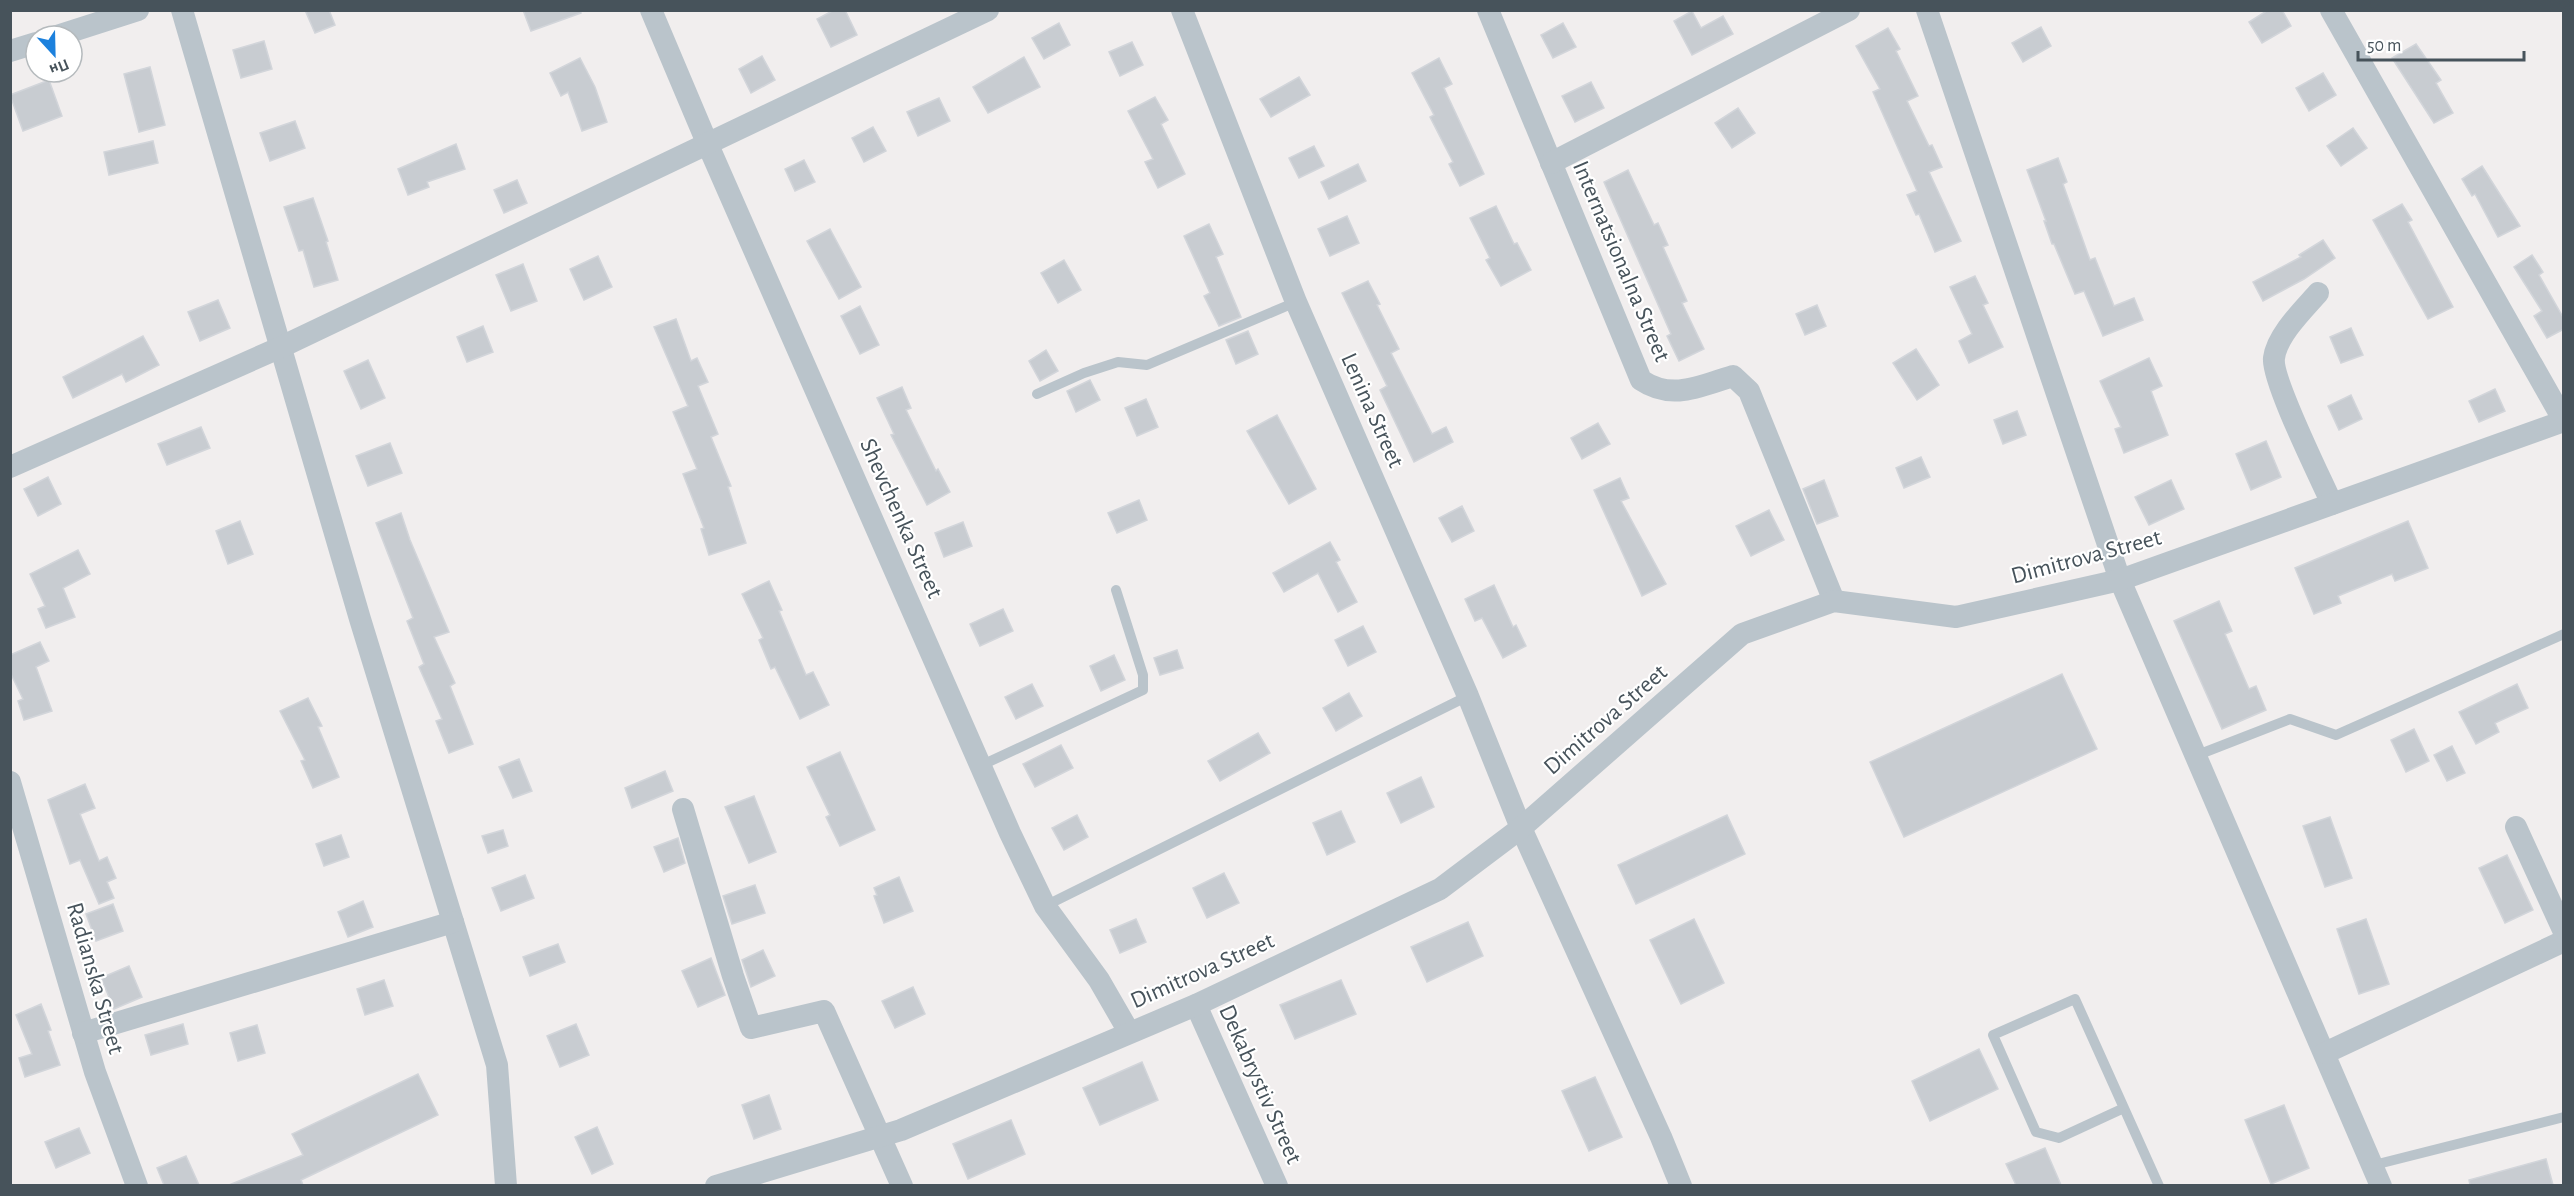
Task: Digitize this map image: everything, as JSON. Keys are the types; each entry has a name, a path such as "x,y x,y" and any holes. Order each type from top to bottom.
{"street":[{"path":"84,27 138,10"},
{"path":"182,10 279,348 497,1065 506,1185"},
{"name":"Shevchenka Street","path":"651,10 1010,833 1045,906 1099,980 1130,1032"},
{"path":"10,467 279,348 988,10"},
{"name":"Lenina Street","path":"1182,10 1296,302 1468,696 1521,828 1681,1185"},
{"name":"Internatsionalna Street","path":"1488,10 1641,380 1656,390 1687,390 1733,376 1749,391 1834,601"},
{"path":"1551,163 1849,10"},
{"path":"1927,10 2120,580 2378,1175"},
{"path":"2331,10 2563,421"},
{"path":"2318,293 2289,326 2274,358 2278,380 2332,504"},
{"name":"Dimitrova Street","path":"716,1185 901,1130 1196,1005 1440,889 1521,828 1742,634 1834,601 1956,617 2120,580 2563,421"},
{"name":"Radianska Street","path":"10,782 95,1072 136,1185"},
{"path":"683,809 751,1028 824,1011 878,1136 902,1185"},
{"path":"2516,827 2564,932"},
{"path":"83,1033 453,922"},
{"path":"2325,1053 2564,941"},
{"name":"Dekabrystiv Street","path":"1196,1005 1277,1185"}],"lane":[{"path":"1037,394 1118,362 1148,365 1296,302"},
{"path":"982,765 1143,690 1143,675 1116,590"},
{"path":"2195,756 2290,719 2336,735 2564,634"},
{"path":"1045,906 1468,696"},
{"path":"2124,1108 2059,1138 2036,1132 1993,1035 2075,999 2159,1185"},
{"path":"2378,1175 2564,1117"}],"building":[{"path":"305,10 329,10 335,25 315,33"},
{"path":"523,10 580,10 581,13 531,31"},
{"path":"834,10 845,10 857,35 831,47 817,19"},
{"path":"2268,10 2282,10 2291,26 2262,43 2249,22"},
{"path":"1692,11 1701,28 1723,16 1733,34 1692,55 1674,21"},
{"path":"1059,23 1070,45 1044,59 1032,38"},
{"path":"1563,23 1576,47 1553,58 1541,35"},
{"path":"2041,27 2051,46 2023,62 2012,43"},
{"path":"1888,28 1900,49 1896,51 1918,96 1907,101 1942,167 1929,172 1961,241 1935,252 1919,214 1916,215 1907,195 1917,191 1873,92 1880,89 1856,46"},
{"path":"264,41 272,69 241,78 233,50"},
{"path":"1132,42 1143,65 1120,76 1109,52"},
{"path":"2416,44 2441,80 2436,83 2453,113 2434,123 2392,58"},
{"path":"762,56 775,80 751,93 739,69"},
{"path":"1024,57 1040,87 988,113 973,87"},
{"path":"580,58 595,87 607,122 582,131 568,92 561,96 550,73"},
{"path":"1439,58 1452,84 1444,88 1484,174 1460,186 1449,164 1453,162 1430,117 1434,115 1412,73"},
{"path":"150,67 165,125 139,132 124,74"},
{"path":"2323,73 2336,95 2309,111 2296,88"},
{"path":"1299,77 1310,95 1271,117 1260,99"},
{"path":"1591,82 1604,108 1575,122 1562,96"},
{"path":"39,84 50,84 62,116 23,131 10,95"},
{"path":"1155,97 1168,120 1161,124 1185,174 1158,188 1145,162 1153,159 1128,111"},
{"path":"939,98 950,121 918,136 907,112"},
{"path":"1738,108 1755,133 1732,148 1715,123"},
{"path":"295,121 305,148 270,161 260,133"},
{"path":"873,127 886,151 864,162 852,138"},
{"path":"2353,128 2367,148 2341,166 2327,146"},
{"path":"153,141 158,163 109,175 104,152"},
{"path":"456,144 465,169 427,182 429,187 408,195 398,169"},
{"path":"1314,146 1324,166 1299,178 1289,158"},
{"path":"2058,158 2067,182 2063,184 2090,260 2095,258 2114,306 2134,298 2143,320 2103,336 2084,291 2075,294 2054,244 2052,244 2027,170"},
{"path":"804,160 815,182 795,191 785,169"},
{"path":"1358,164 1366,181 1329,199 1321,182"},
{"path":"2482,166 2520,226 2498,237 2475,194 2472,196 2462,179"},
{"path":"1628,170 1654,225 1658,223 1668,245 1663,247 1687,301 1682,303 1704,349 1679,361 1667,336 1671,334 1604,182"},
{"path":"517,180 527,203 504,213 494,190"},
{"path":"313,198 328,241 326,242 338,280 314,287 303,250 299,251 284,207"},
{"path":"2402,204 2412,220 2408,222 2453,307 2428,319 2373,220"},
{"path":"1496,206 1514,244 1517,243 1531,270 1501,286 1486,260 1490,258 1470,218"},
{"path":"1347,216 1359,243 1330,256 1318,229"},
{"path":"1209,224 1223,254 1216,257 1241,317 1219,326 1204,296 1210,293 1184,236"},
{"path":"830,229 861,287 839,299 807,241"},
{"path":"2323,240 2335,258 2304,279 2263,301 2253,282 2301,257 2299,255"},
{"path":"2532,255 2543,272 2539,275 2564,319 2564,329 2547,338 2534,316 2542,311 2514,267"},
{"path":"598,256 612,287 584,300 570,269"},
{"path":"1064,260 1081,290 1058,303 1041,273"},
{"path":"523,264 537,301 511,311 496,275"},
{"path":"1975,276 1988,303 1983,305 2003,347 1969,363 1959,341 1972,334 1950,287"},
{"path":"1368,281 1399,349 1391,353 1432,434 1446,427 1453,442 1414,462 1380,390 1387,386 1342,293"},
{"path":"218,300 230,328 200,341 188,312"},
{"path":"1817,305 1826,326 1805,335 1796,314"},
{"path":"860,306 879,345 860,354 841,316"},
{"path":"676,319 691,361 697,358 708,382 698,386 718,434 711,437 731,486 728,487 746,543 709,555 701,529 704,528 683,474 697,469 673,412 688,406 654,327"},
{"path":"483,326 493,352 467,362 457,337"},
{"path":"2351,328 2363,355 2341,363 2330,337"},
{"path":"1248,331 1258,354 1236,364 1226,340"},
{"path":"143,336 159,365 126,382 122,374 73,398 63,377"},
{"path":"1916,349 1939,385 1917,400 1893,363"},
{"path":"1046,350 1058,371 1040,381 1029,361"},
{"path":"2149,358 2162,386 2151,391 2168,435 2124,453 2115,429 2121,427 2100,381"},
{"path":"368,360 385,398 361,409 344,371"},
{"path":"1090,380 1100,400 1076,412 1067,391"},
{"path":"902,387 911,408 906,410 936,471 938,469 950,492 927,505 891,435 894,434 877,398"},
{"path":"2495,389 2505,411 2479,422 2469,401"},
{"path":"2351,395 2362,419 2339,430 2328,406"},
{"path":"1146,399 1158,427 1137,436 1125,408"},
{"path":"2017,411 2026,435 2003,444 1994,420"},
{"path":"1277,415 1316,489 1289,504 1247,431"},
{"path":"1598,423 1610,444 1582,459 1571,438"},
{"path":"201,427 210,448 167,465 158,444"},
{"path":"2266,441 2281,477 2251,490 2236,454"},
{"path":"390,443 402,473 368,486 356,456"},
{"path":"1921,457 1930,477 1904,488 1896,468"},
{"path":"48,477 61,504 38,516 24,489"},
{"path":"1620,478 1629,498 1621,501 1666,584 1642,596 1594,490"},
{"path":"1824,480 1838,516 1817,524 1803,489"},
{"path":"2171,480 2184,509 2149,525 2135,497"},
{"path":"1139,500 1147,520 1117,533 1108,513"},
{"path":"1462,506 1474,531 1452,542 1439,518"},
{"path":"1769,510 1784,540 1751,556 1736,526"},
{"path":"401,513 449,632 434,637 455,683 450,686 473,744 449,753 436,721 442,719 419,667 424,664 407,621 413,618 376,523"},
{"path":"240,521 253,554 228,564 216,531"},
{"path":"2408,521 2428,568 2395,581 2392,574 2338,596 2341,603 2314,614 2295,568"},
{"path":"963,522 972,546 944,557 935,533"},
{"path":"1330,542 1340,560 1336,562 1357,602 1338,612 1318,573 1284,592 1273,573"},
{"path":"78,550 90,574 63,588 75,617 46,628 38,609 45,606 30,574"},
{"path":"769,581 806,675 813,672 829,705 800,719 775,667 771,669 759,640 763,638 742,594"},
{"path":"1494,585 1513,627 1516,625 1526,646 1503,658 1482,618 1475,621 1465,599"},
{"path":"2219,601 2232,631 2225,634 2249,689 2256,686 2266,710 2222,729 2174,621"},
{"path":"1003,609 1013,631 980,646 970,624"},
{"path":"1363,626 1376,652 1348,666 1335,640"},
{"path":"40,642 49,661 36,667 52,711 24,720 18,701 23,699 10,672 10,655"},
{"path":"1177,650 1183,668 1160,675 1154,658"},
{"path":"1114,655 1125,680 1101,691 1090,666"},
{"path":"2062,674 2097,749 1904,837 1870,762"},
{"path":"1032,684 1043,706 1016,719 1005,697"},
{"path":"2517,684 2528,708 2495,723 2499,732 2476,744 2459,712"},
{"path":"1349,693 1362,716 1336,731 1323,708"},
{"path":"308,698 322,726 318,727 339,777 313,788 301,761 305,760 280,711"},
{"path":"2414,729 2429,761 2406,772 2391,740"},
{"path":"1258,733 1270,753 1220,781 1208,761"},
{"path":"1061,745 1073,768 1035,787 1023,764"},
{"path":"2452,746 2465,773 2447,781 2434,755"},
{"path":"840,752 875,830 840,846 826,817 830,815 807,767"},
{"path":"519,759 532,791 513,798 499,767"},
{"path":"665,771 673,791 632,808 625,788"},
{"path":"1421,777 1434,807 1401,823 1387,793"},
{"path":"85,784 95,808 80,814 99,861 107,857 116,878 107,882 114,898 99,904 80,860 70,864 48,800"},
{"path":"754,796 776,852 749,863 725,807"},
{"path":"1341,811 1355,842 1327,855 1313,823"},
{"path":"1077,815 1088,837 1064,850 1052,828"},
{"path":"1727,815 1745,854 1636,904 1618,865"},
{"path":"2330,817 2352,878 2325,887 2303,826"},
{"path":"503,830 508,846 488,853 482,836"},
{"path":"341,835 349,857 324,866 316,844"},
{"path":"678,838 685,863 664,872 654,847"},
{"path":"2507,855 2533,910 2505,923 2479,868"},
{"path":"1224,873 1239,903 1207,918 1193,888"},
{"path":"525,875 534,898 501,911 492,888"},
{"path":"899,877 913,911 884,923 874,896 877,895 874,888"},
{"path":"755,885 765,913 732,924 723,896"},
{"path":"363,901 373,927 348,937 338,912"},
{"path":"113,904 123,931 96,941 86,914"},
{"path":"1136,919 1146,942 1120,953 1110,930"},
{"path":"1694,919 1724,983 1681,1004 1650,940"},
{"path":"2366,919 2389,984 2359,994 2337,929"},
{"path":"1468,922 1483,956 1427,982 1411,947"},
{"path":"558,944 565,962 530,976 523,957"},
{"path":"763,950 775,976 751,987 742,960"},
{"path":"711,958 725,995 698,1007 682,971"},
{"path":"129,966 142,997 114,1009 101,978"},
{"path":"384,980 393,1006 365,1015 357,989"},
{"path":"1341,980 1356,1014 1295,1039 1280,1005"},
{"path":"913,987 925,1014 895,1028 882,1001"},
{"path":"41,1004 51,1030 48,1031 60,1065 25,1077 19,1058 32,1054 16,1015"},
{"path":"183,1024 188,1044 151,1055 145,1035"},
{"path":"576,1024 589,1055 560,1067 547,1036"},
{"path":"257,1025 265,1053 238,1061 230,1033"},
{"path":"1979,1049 1998,1089 1930,1121 1912,1081"},
{"path":"1142,1062 1158,1100 1100,1125 1083,1088"},
{"path":"418,1074 438,1115 301,1180 303,1185 229,1185 303,1155 292,1134"},
{"path":"1595,1077 1622,1137 1589,1151 1562,1091"},
{"path":"769,1095 781,1129 754,1139 742,1105"},
{"path":"2284,1105 2309,1168 2271,1184 2245,1120"},
{"path":"1011,1120 1025,1154 968,1179 953,1144"},
{"path":"597,1127 613,1164 592,1174 575,1137"},
{"path":"79,1128 90,1153 56,1168 45,1142"},
{"path":"2045,1148 2061,1185 2016,1185 2006,1164"},
{"path":"186,1156 199,1185 164,1185 157,1168"},
{"path":"2546,1159 2553,1185 2470,1185 2469,1180"}]}
